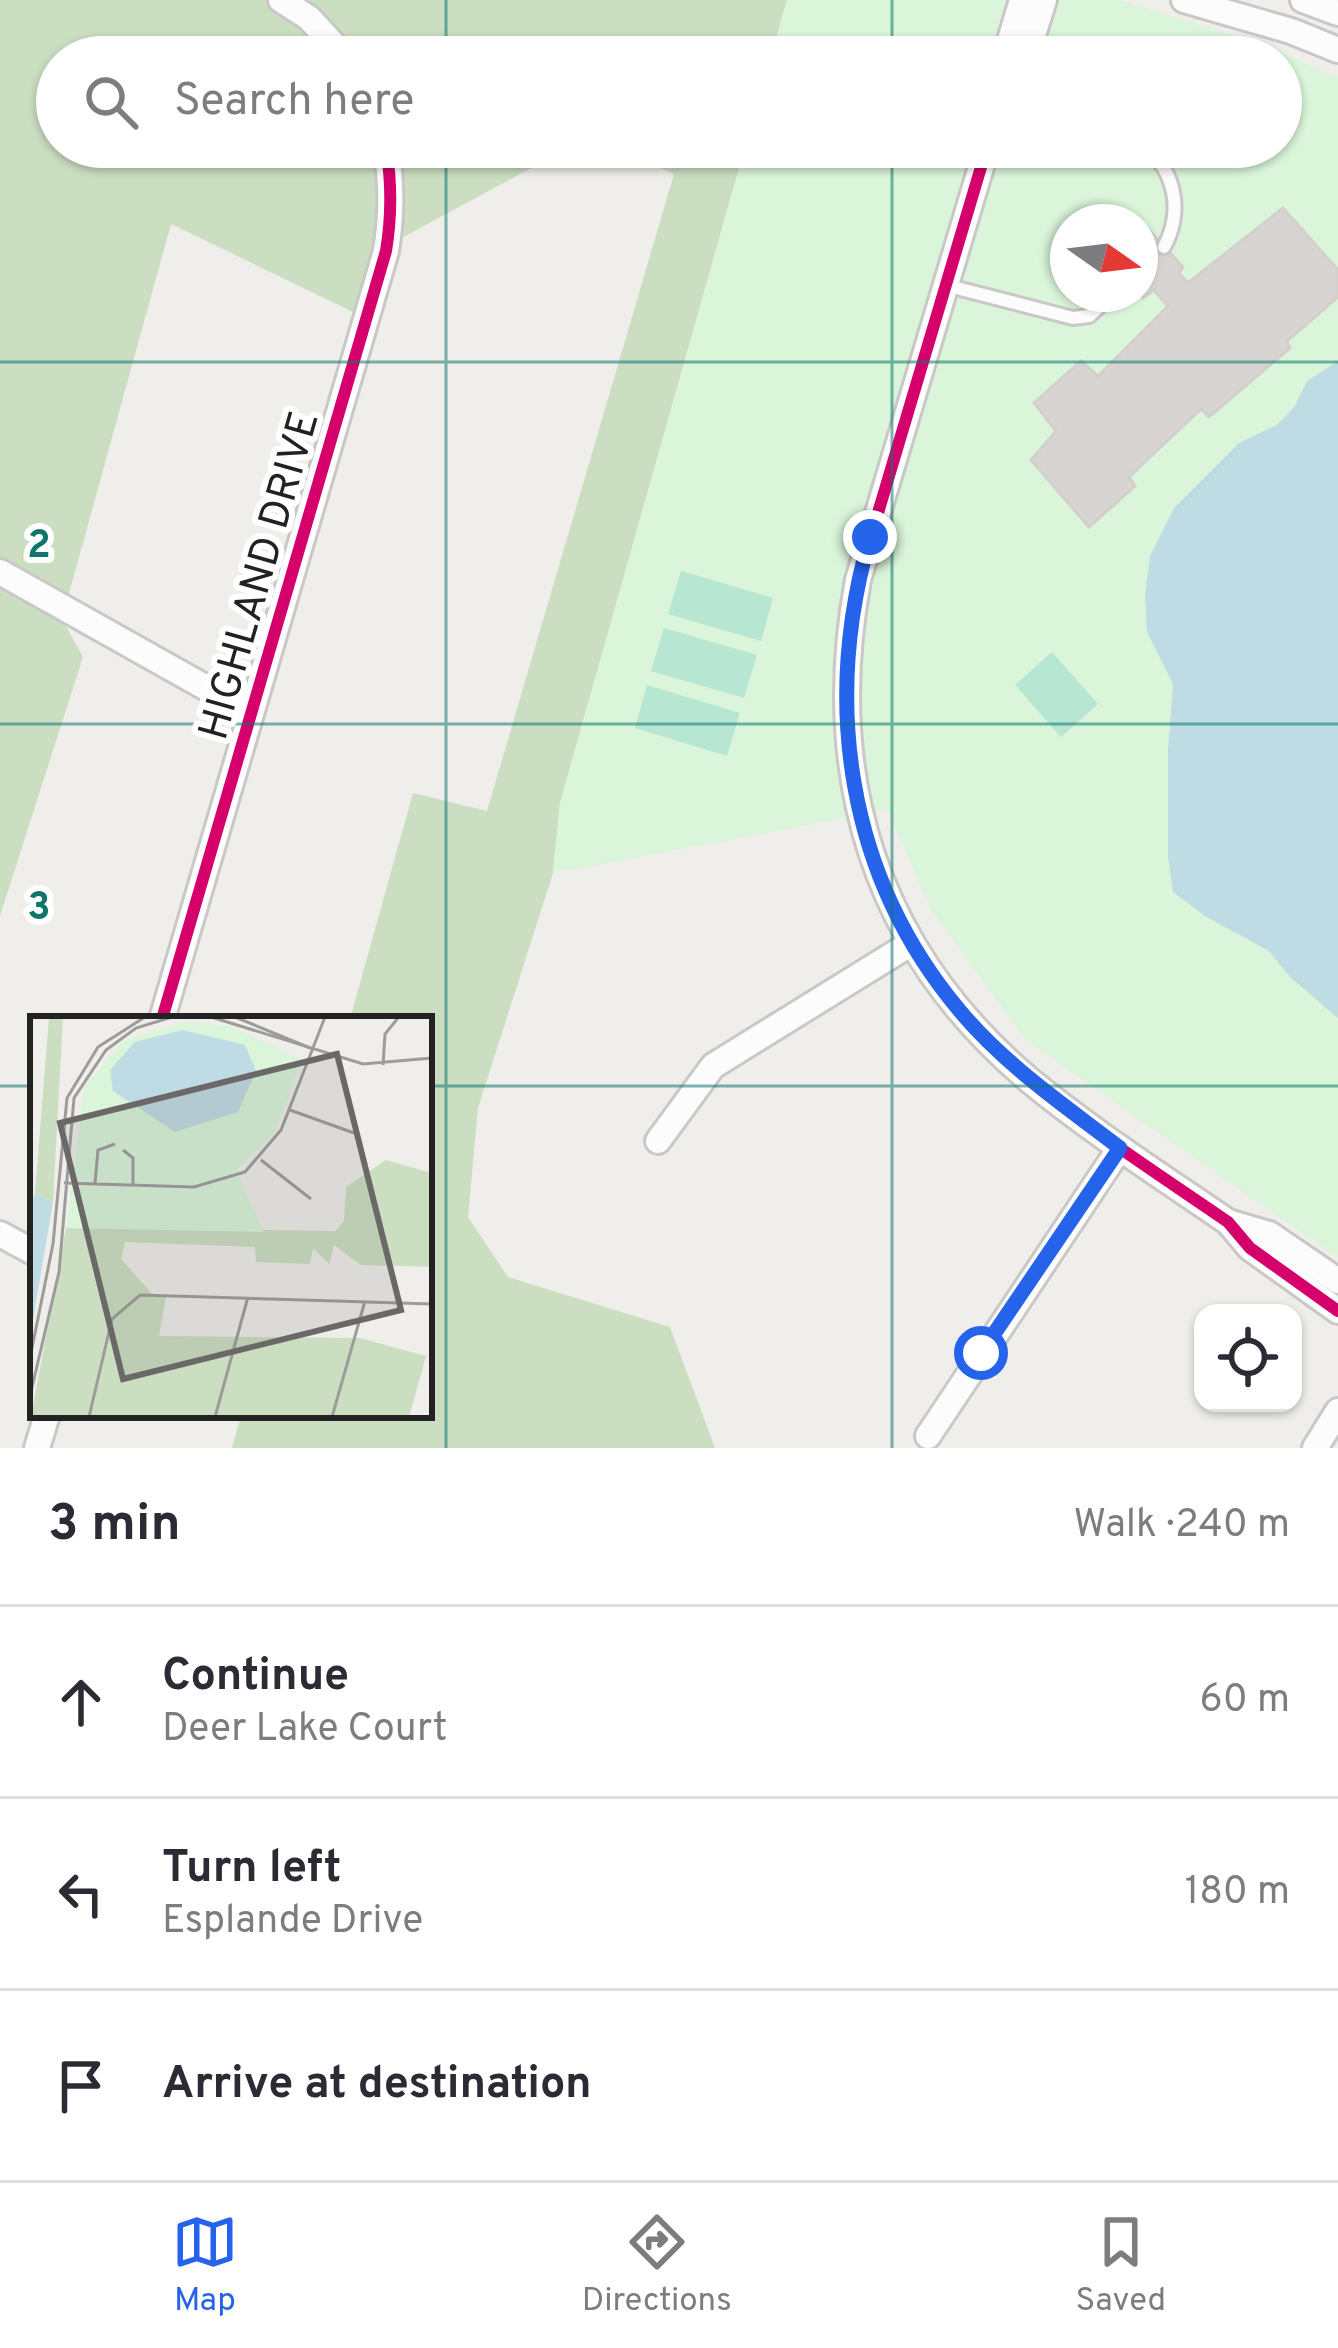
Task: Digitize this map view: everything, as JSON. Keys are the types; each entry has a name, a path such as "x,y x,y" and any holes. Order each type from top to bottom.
{"street":[{"path":"281,0 325,36"},
{"path":"1011,36 1022,0"},
{"path":"1033,36 1044,0"},
{"path":"1184,0 1301,36"},
{"path":"1303,0 1338,13"},
{"path":"1302,36 1338,50"},
{"name":"HIGHLAND DRIVE","path":"163,1016 386,251 392,218 389,168"},
{"path":"980,168 858,580 849,628 845,693 855,802 869,852 910,944 959,1011 993,1046 1029,1079 1228,1222 1250,1248 1338,1311"},
{"path":"0,572 250,713"},
{"path":"658,1141 713,1066 910,944"},
{"path":"928,1436 1120,1148"},
{"path":"1228,1222 1269,1234 1338,1281"},
{"path":"0,1234 30,1250"},
{"path":"1315,1448 1338,1411"},
{"path":"37,1448 46,1418"}],"lane":[{"path":"1162,168 1169,176 1176,215 1164,247"},
{"path":"944,285 1073,318 1093,312"}],"green space":[{"path":"0,0 787,0 777,36 36,36 36,168 531,168 372,254 353,312 171,224 62,619 83,657 0,916"},
{"path":"787,0 1120,0 1235,36 777,36"},
{"path":"1302,62 1338,78 1338,1258 1026,1040 930,908 888,810 553,873 560,803 739,168 1302,168"},
{"path":"661,168 739,168 560,803 553,873 478,1108 468,1217 508,1277 670,1327 715,1448 232,1448 240,1418 432,1418 432,1016 351,1016 413,793 487,811 674,174"},
{"path":"681,571 773,598 761,641 668,614"},
{"path":"664,628 757,655 744,698 651,671"},
{"path":"1052,652 1098,704 1061,737 1015,685"},
{"path":"647,685 740,713 727,756 635,728"}],"water":[{"path":"1338,361 1338,1018 1290,977 1269,951 1205,916 1173,892 1168,856 1168,751 1173,684 1147,632 1145,596 1150,556 1174,508 1239,443 1277,425 1295,406 1307,381"}],"building":[{"path":"1283,208 1338,270 1338,297 1287,341 1290,348 1209,417 1201,409 1129,477 1135,486 1089,527 1031,460 1056,431 1034,403 1081,361 1098,376 1168,306 1158,295 1158,240 1183,267 1179,273 1188,283"}],"cycle path":[{"path":"163,1016 386,251 388,168"},
{"path":"981,168 858,580 849,652 848,722 855,789 872,854 897,915 931,973 975,1028 1052,1098 1228,1222 1250,1248 1338,1311"}],"route":[{"path":"870,537 849,628 845,693 855,802 869,852 910,944 959,1011 1029,1079 1120,1148 981,1353"}]}
